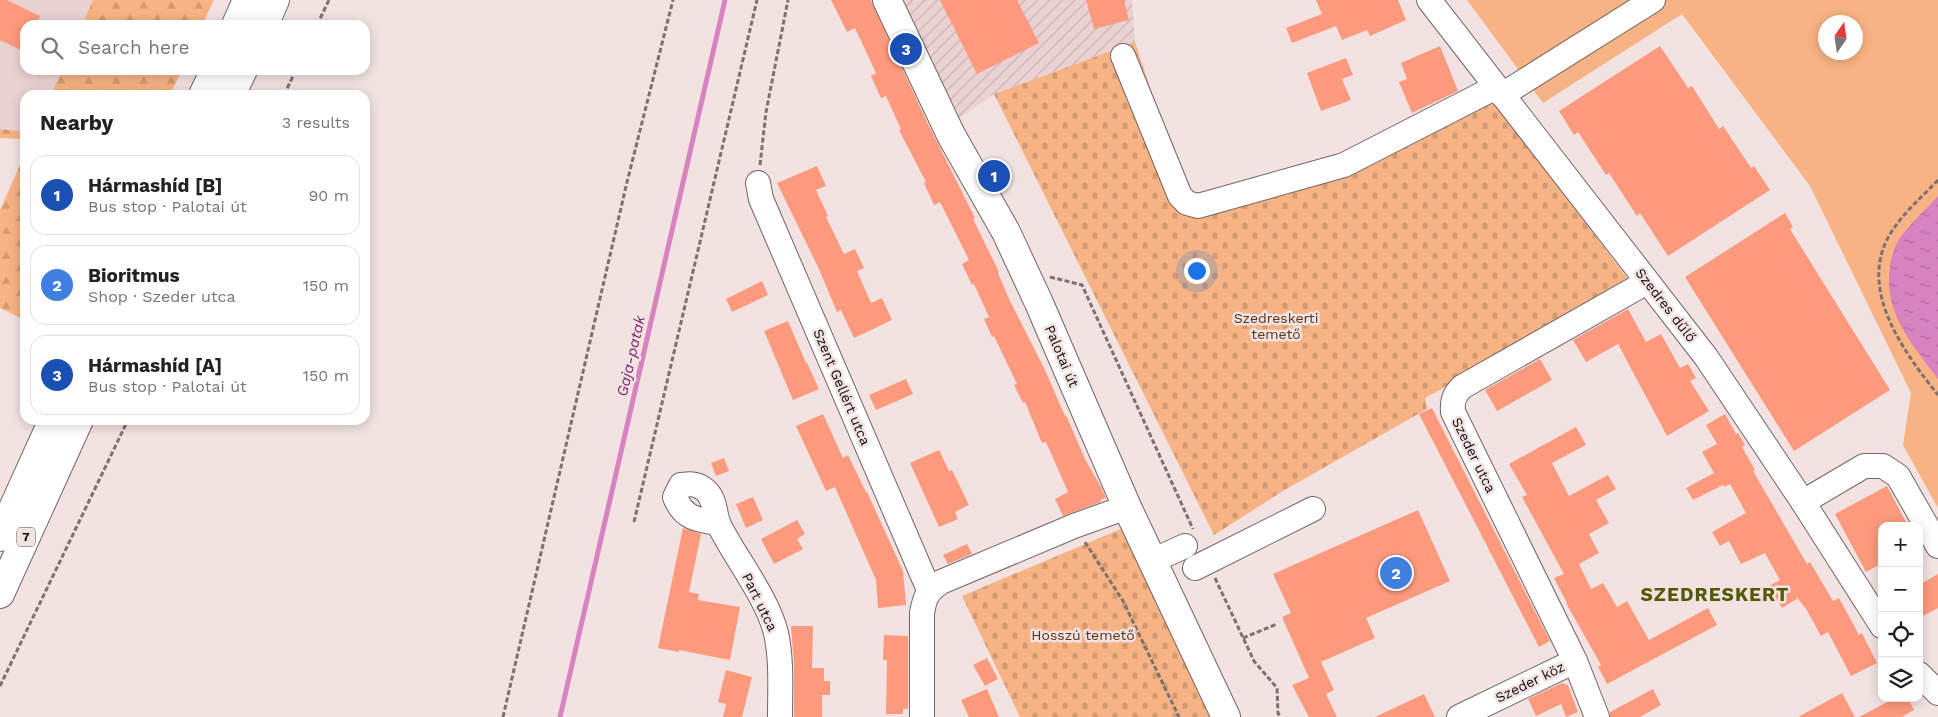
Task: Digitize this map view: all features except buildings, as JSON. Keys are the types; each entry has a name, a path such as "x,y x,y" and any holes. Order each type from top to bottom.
{"main road":[{"path":"238,20 247,0"},
{"path":"266,20 275,0"},
{"name":"Palotai út","path":"887,0 951,135 1006,232 1039,303 1126,507 1226,717"},
{"path":"205,90 213,75"},
{"path":"234,90 241,75"},
{"name":"7","path":"0,537 52,425"},
{"name":"7","path":"0,594 77,425"}],"street":[{"name":"Szedres dűlő","path":"1429,0 1706,357 1803,502 1878,620"},
{"path":"1123,56 1180,196 1187,203 1198,206 1344,165 1499,91 1653,0"},
{"name":"Szent Gellért utca","path":"758,183 761,199 929,590"},
{"name":"Szeder utca","path":"1597,717 1575,661 1453,412 1452,402 1455,394 1462,387 1647,282"},
{"path":"1803,502 1864,466 1883,466 1898,476 1938,546"},
{"path":"922,717 922,613 924,600 929,590 941,582 1074,526 1126,507"},
{"path":"1202,565 1313,509"},
{"name":"Part utca","path":"718,523 766,607 775,630 781,656 780,717"},
{"path":"1152,561 1185,546"},
{"name":"Szeder köz","path":"1459,717 1575,661"},
{"path":"1923,678 1938,692"}],"path":[{"path":"320,20 330,0"},
{"path":"503,717 627,182 673,0"},
{"path":"634,522 757,0"},
{"path":"758,183 766,112 788,0"},
{"path":"286,90 294,75"},
{"path":"1938,180 1891,232 1881,255 1878,282 1885,311 1903,348 1938,395"},
{"path":"1045,276 1082,285 1202,565 1254,661 1277,688 1278,713 1280,717"},
{"path":"0,686 126,425"},
{"path":"1074,526 1124,601 1179,717"},
{"path":"1243,638 1277,624"}],"shaded area":[{"path":"0,0 93,0 84,20 20,20 20,75 60,75 53,90 20,90 20,131 0,129"},
{"path":"878,0 1132,0 1135,42 994,94 941,131"}],"green space":[{"path":"93,0 214,0 204,20 84,20"},
{"path":"1467,0 1938,0 1938,508 1903,445 1911,393 1810,186 1682,14 1543,103"},
{"name":"Szedreskerti temető","path":"1135,42 1186,197 1335,162 1486,92 1631,283 1425,398 1427,409 1283,491 1214,535 994,94"},
{"path":"60,75 180,75 172,90 53,90"},
{"path":"0,129 20,131 20,139 0,138"},
{"path":"20,165 20,318 0,308 0,210"},
{"name":"Hosszú temető","path":"1123,528 1214,717 1020,717 962,596"}],"water":[{"path":"1938,196 1938,379 1902,328 1891,299 1889,284 1891,259 1897,242 1910,225"}],"waterway":[{"name":"Gaja-patak","path":"560,717 725,0"}],"place":[{"name":"Hármashíd [A]","path":"906,49"},
{"name":"Hármashíd [B]","path":"994,176"},
{"name":"Bioritmus","path":"1396,573"}],"district":[{"name":"SZEDRESKERT","path":"1715,594"}]}
